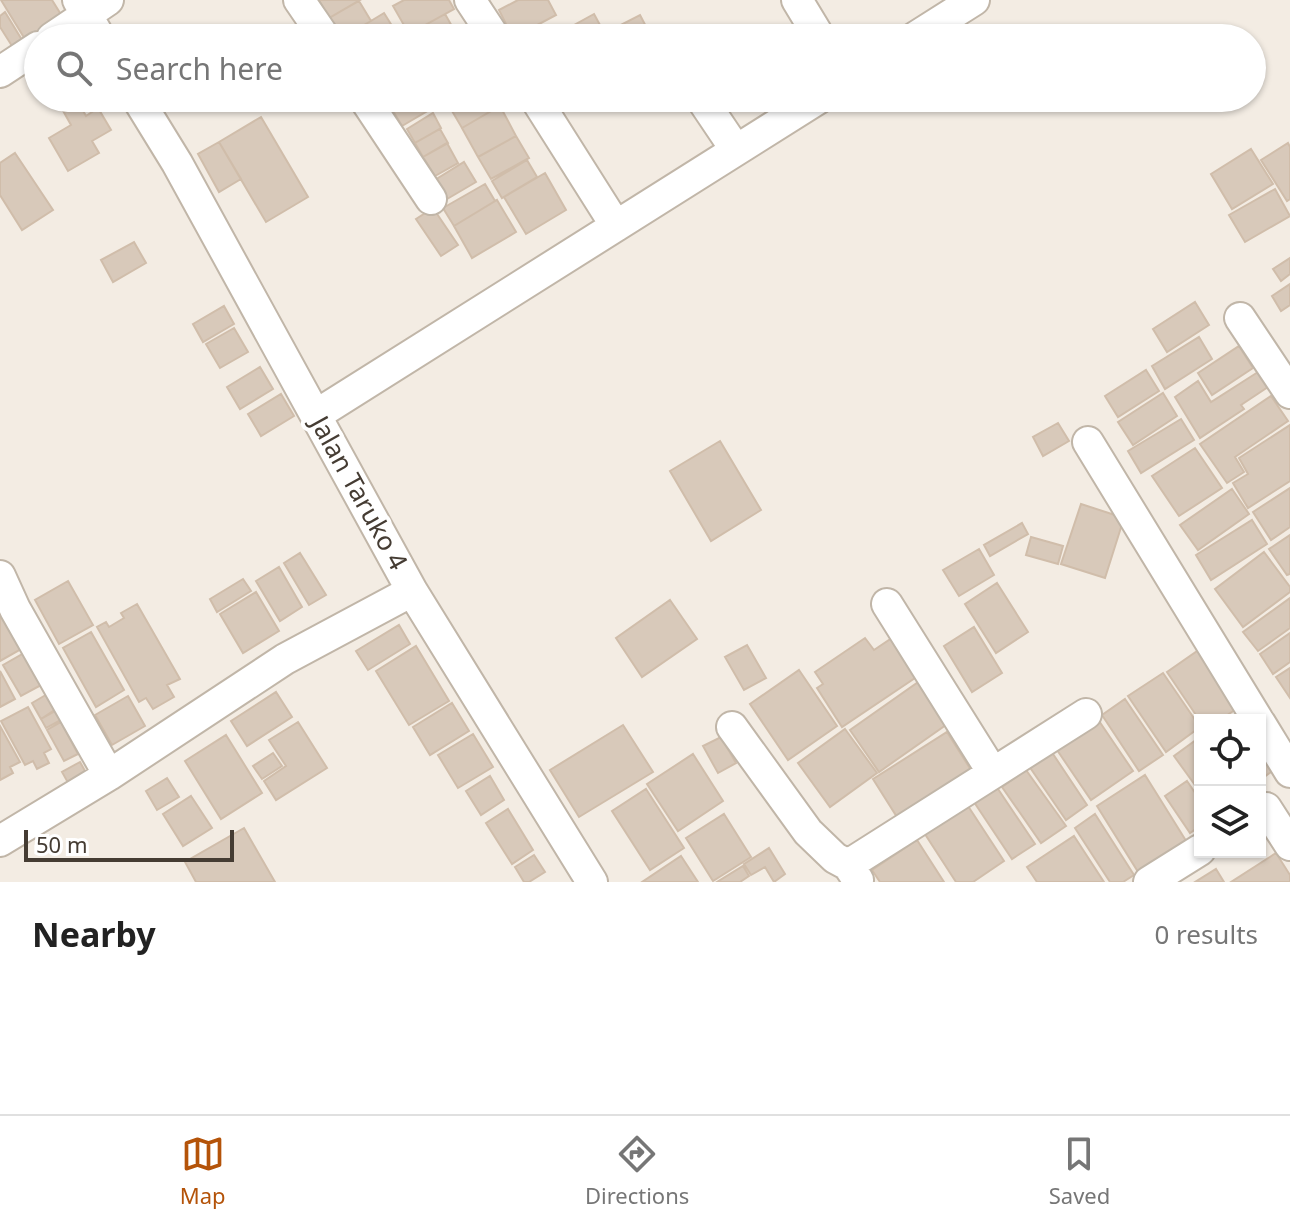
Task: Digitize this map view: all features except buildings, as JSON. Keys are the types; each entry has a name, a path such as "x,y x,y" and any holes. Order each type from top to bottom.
{"street":[{"path":"299,0 315,24"},
{"path":"470,0 486,24"},
{"path":"797,0 812,24"},
{"path":"934,24 963,3"},
{"path":"75,24 93,13"},
{"path":"0,72 24,56"},
{"name":"Jalan Taruko 4","path":"146,112 177,163 412,591 592,882"},
{"path":"373,112 431,199"},
{"path":"544,112 616,226"},
{"path":"710,112 736,150"},
{"path":"316,415 797,112"},
{"path":"1240,318 1290,393"},
{"path":"1088,442 1254,714"},
{"path":"0,576 15,609 109,775"},
{"path":"0,841 109,775 285,659 412,591"},
{"path":"887,604 993,773"},
{"path":"732,727 808,832 854,874 993,773 1086,714"},
{"path":"1266,733 1290,772"},
{"path":"1272,804 1290,845"},
{"path":"1149,882 1194,854"}]}
